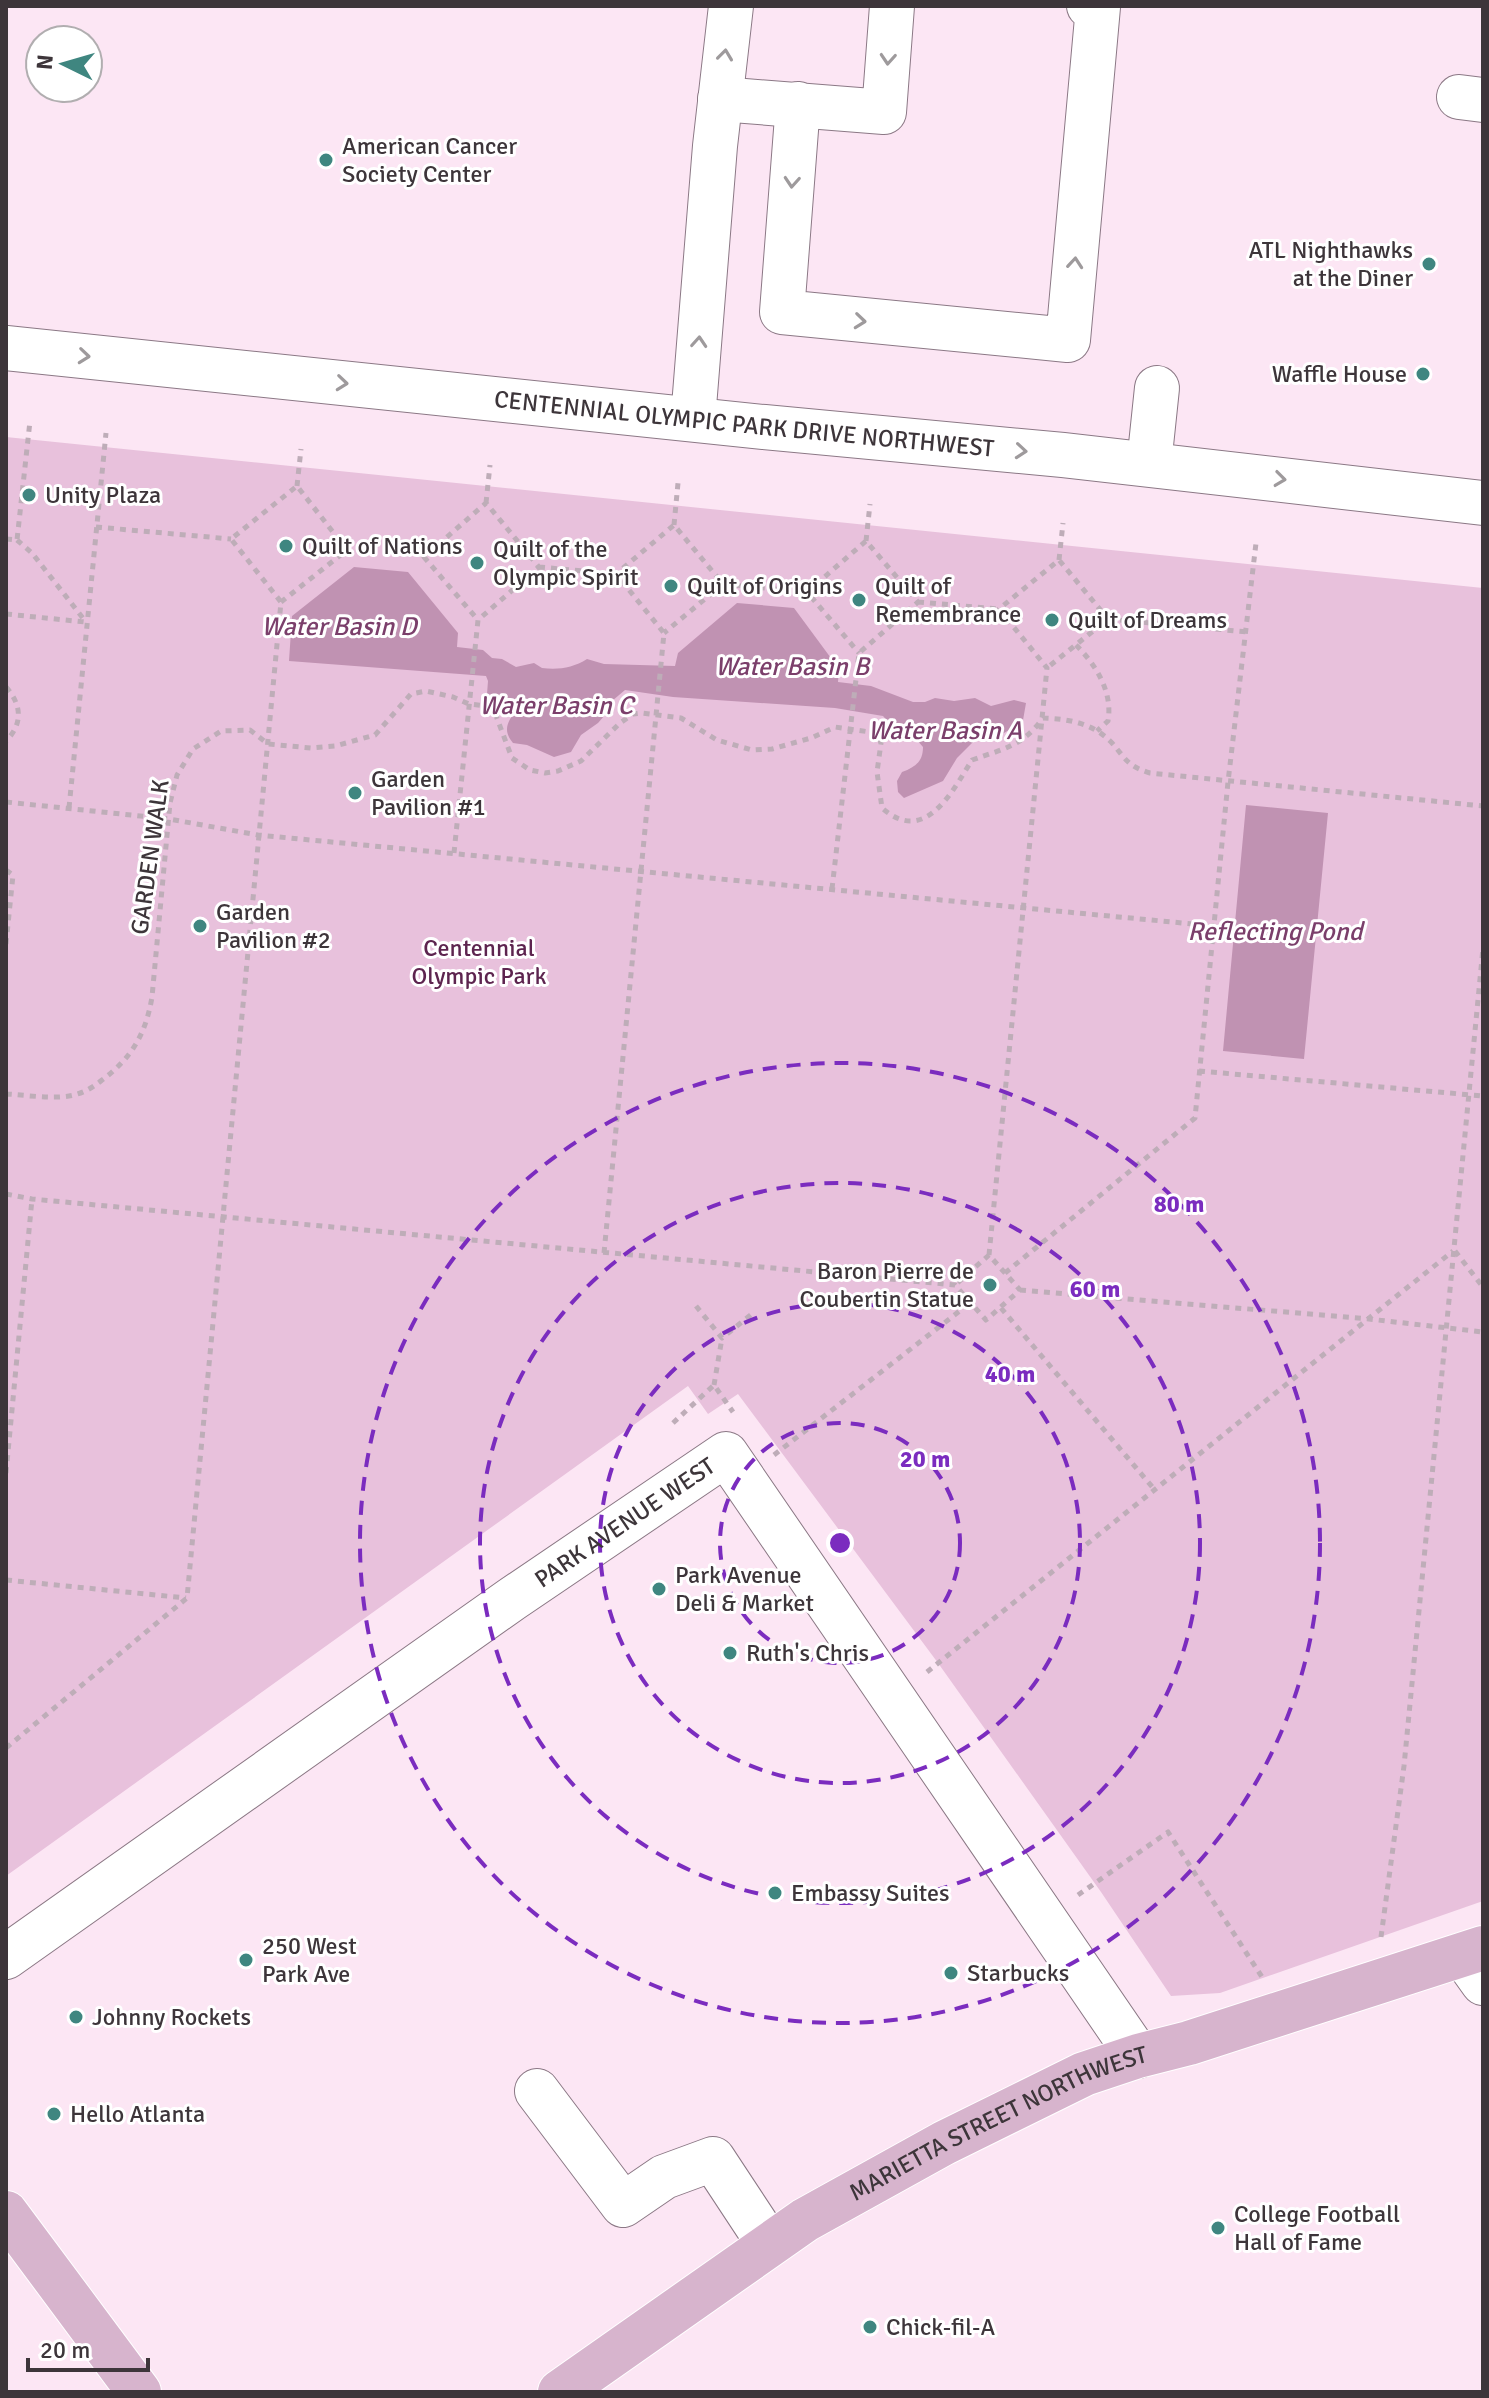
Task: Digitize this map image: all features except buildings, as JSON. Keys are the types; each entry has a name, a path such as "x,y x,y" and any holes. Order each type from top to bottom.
{"main road":[{"name":"MARIETTA STREET NORTHWEST","path":"560,2392 805,2220 944,2143 1084,2074 1138,2056 1476,1962"},
{"path":"6,2213 139,2392"}],"street":[{"path":"693,419 720,99 731,6"},
{"path":"720,99 884,112 892,6"},
{"path":"798,104 782,312 1068,340 1098,7 1089,6"},
{"name":"CENTENNIAL OLYMPIC PARK DRIVE NORTHWEST","path":"6,348 1149,464 1483,503"},
{"path":"1149,464 1157,388"},
{"name":"PARK AVENUE WEST","path":"6,1957 512,1599 726,1454 1138,2056"},
{"path":"537,2091 623,2205 664,2177 713,2159 769,2244"}],"path":[{"path":"17,540 30,421"},
{"path":"69,808 106,433"},
{"path":"281,602 347,550 297,486 301,449"},
{"path":"478,620 424,557 486,503 490,465"},
{"path":"486,503 539,567 616,574 674,525 678,483"},
{"path":"96,527 231,539 297,486"},
{"path":"807,592 866,541 870,504"},
{"path":"866,541 918,602 999,609 1059,560 1063,523"},
{"path":"674,525 723,584 807,592 859,653"},
{"path":"6,539 17,540 32,553 86,622"},
{"path":"6,1748 187,1598 281,602 231,539"},
{"path":"1005,1273 1195,1118 1228,782 1256,543"},
{"path":"1059,560 1108,619"},
{"path":"454,853 478,620 539,567"},
{"path":"604,1253 664,633 616,574"},
{"path":"664,633 723,584"},
{"path":"832,889 859,653 918,602"},
{"path":"955,1285 989,1255 1047,668 999,609"},
{"path":"6,614 86,622"},
{"path":"1047,668 1108,619 1247,632"},
{"path":"1076,645 1088,657 1105,690 1108,721 1097,731"},
{"path":"6,687 18,704 19,713 14,733 6,741"},
{"name":"GARDEN WALK","path":"6,1094 65,1097 82,1094 121,1066 138,1044 152,997 169,819 177,775 193,749 221,731 250,730 268,744 311,748 352,743 375,735 411,694 426,691 487,706 495,713 512,758 530,770 545,773 581,761 633,714 681,718 717,740 752,750 772,749 811,738 835,727 852,729"},
{"path":"852,729 877,733 881,743 877,782 882,808 893,818 906,822 932,813 953,792 972,760 1001,753 1032,732 1043,718"},
{"path":"1043,718 1077,721 1097,731 1114,745 1121,757 1139,770 1175,778 1483,806"},
{"path":"6,802 169,819 258,835 1214,926"},
{"path":"6,870 13,875 6,944"},
{"path":"1381,1938 1404,1766 1483,948"},
{"path":"1199,1071 1483,1096"},
{"path":"6,1194 32,1199 955,1285 986,1320 1020,1290"},
{"path":"6,1473 32,1199"},
{"path":"1454,1250 1483,1287"},
{"path":"922,1677 1454,1250"},
{"path":"989,1255 1020,1290 1369,1319 1483,1332"},
{"path":"767,1460 970,1303"},
{"path":"696,1306 722,1338"},
{"path":"1001,1308 1154,1489"},
{"path":"673,1423 714,1385 722,1338 753,1313"},
{"path":"714,1385 725,1402"},
{"path":"6,1387 14,1388"},
{"path":"6,1580 187,1598"},
{"path":"1077,1895 1168,1832 1263,1978"}],"green space":[{"name":"Centennial Olympic Park","path":"6,437 1483,588 1483,1901 1220,1993 1171,1996 938,1663 738,1394 708,1414 688,1386 6,1876"}],"water":[{"path":"354,567 408,572 458,633 457,647 483,650 492,658 502,659 516,667 534,663 542,668 560,668 587,659 604,664 675,666 678,653 737,603 794,608 839,669 838,682 871,686 913,702 935,698 954,701 975,698 991,706 1014,700 1026,703 1022,726 1014,727 994,739 976,739 957,758 943,781 904,798 898,792 897,781 902,772 918,763 923,747 883,716 835,708 673,697 625,690 612,701 598,723 581,735 571,752 554,757 527,745 513,743 507,728 518,705 509,698 487,694 486,676 289,661 292,616"},
{"name":"Reflecting Pond","path":"1246,805 1328,813 1304,1059 1223,1051"}],"place":[{"name":"American Cancer Society Center","path":"326,160"},
{"name":"ATL Nighthawks at the Diner","path":"1429,264"},
{"name":"Waffle House","path":"1423,374"},
{"name":"Unity Plaza","path":"29,495"},
{"name":"Quilt of Nations","path":"286,546"},
{"name":"Quilt of the Olympic Spirit","path":"477,563"},
{"name":"Quilt of Origins","path":"671,586"},
{"name":"Quilt of Remembrance","path":"859,600"},
{"name":"Quilt of Dreams","path":"1052,620"},
{"name":"Garden Pavilion #1","path":"355,793"},
{"name":"Garden Pavilion #2","path":"200,926"},
{"name":"Baron Pierre de Coubertin Statue","path":"990,1285"},
{"name":"Park Avenue Deli & Market","path":"659,1589"},
{"name":"Ruth's Chris","path":"730,1653"},
{"name":"Embassy Suites","path":"775,1893"},
{"name":"250 West Park Ave","path":"246,1960"},
{"name":"Starbucks","path":"951,1973"},
{"name":"Johnny Rockets","path":"76,2017"},
{"name":"Hello Atlanta","path":"54,2114"},
{"name":"College Football Hall of Fame","path":"1218,2228"},
{"name":"Chick-fil-A","path":"870,2327"}],"water label":[{"name":"Water Basin D","path":"339,627"},
{"name":"Water Basin B","path":"792,667"},
{"name":"Water Basin C","path":"556,706"},
{"name":"Water Basin A","path":"945,731"}]}
